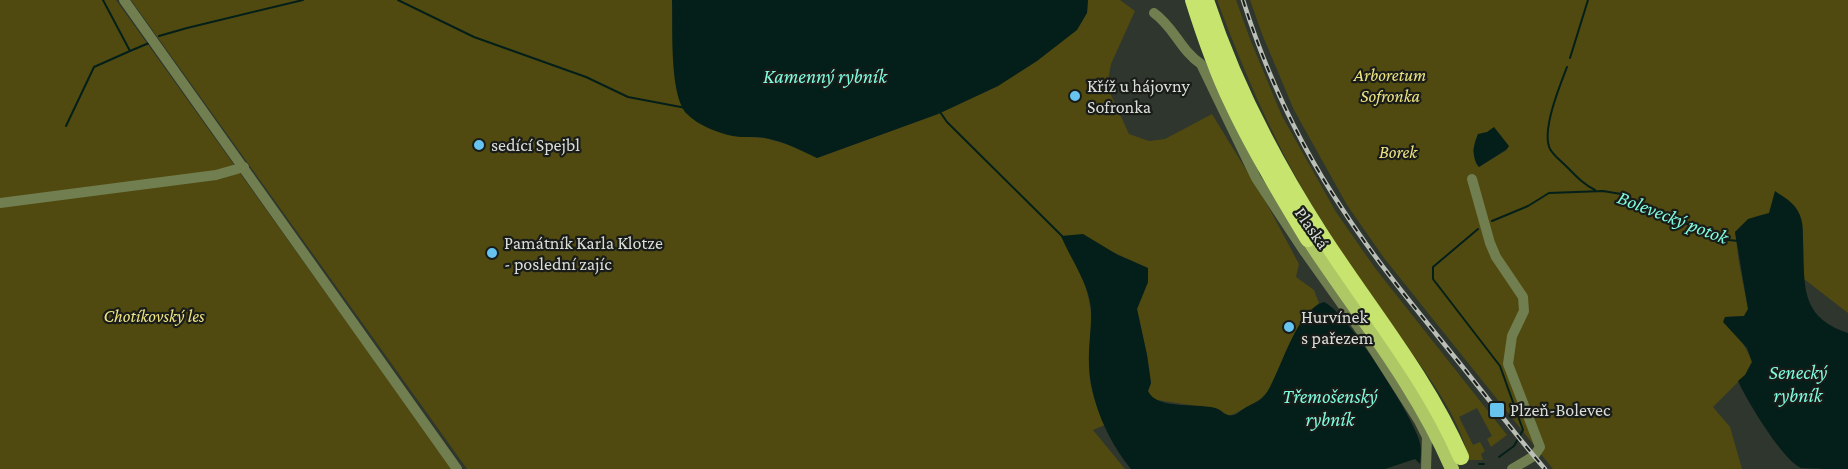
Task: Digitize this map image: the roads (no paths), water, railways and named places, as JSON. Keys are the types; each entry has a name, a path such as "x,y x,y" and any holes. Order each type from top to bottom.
{"highway":[{"path":"1193,0 1203,32 1231,102 1268,172 1314,236"},
{"path":"1206,0 1243,97 1314,236"},
{"name":"Plaská","path":"1314,236 1416,372 1437,408 1460,465"}],"street":[{"path":"124,0 458,469"},
{"name":"Plaská","path":"1155,13 1170,26 1192,57 1201,64 1256,178 1304,251 1366,338 1419,421 1427,438 1426,469"},
{"path":"0,202 216,175 244,167"},
{"path":"1472,179 1490,243 1496,257 1519,289 1524,306 1522,317 1512,336 1508,364 1540,447 1534,456 1512,469"}],"water":[{"name":"Kamenný rybník","path":"672,0 1088,0 1087,13 1077,30 1037,61 998,86 938,114 817,158 772,139 737,137 721,133 702,125 687,114 681,105 675,77"},
{"path":"1494,127 1509,146 1479,167 1474,155 1476,138 1478,134"},
{"name":"Senecký rybník","path":"1775,191 1794,205 1801,219 1805,284 1812,308 1820,318 1848,333 1848,469 1801,468 1793,463 1766,429 1738,381 1745,375 1752,362 1747,348 1723,322 1725,317 1744,316 1748,309 1735,232 1748,219 1769,213"},
{"name":"Třemošenský rybník","path":"1083,234 1118,255 1148,268 1148,282 1137,309 1151,383 1148,391 1153,397 1170,404 1210,407 1227,415 1236,414 1264,396 1306,315 1324,302 1347,324 1361,342 1403,406 1419,441 1420,464 1415,459 1385,469 1131,469 1115,446 1097,406 1090,378 1091,308 1089,298 1083,280 1061,236"}],"waterway":[{"path":"103,0 130,51 149,43"},
{"path":"159,36 303,0"},
{"path":"398,0 474,37 586,77 628,97 686,108"},
{"path":"1570,58 1588,0"},
{"path":"66,126 94,67 130,51"},
{"path":"1567,67 1552,108 1548,141 1550,149 1556,156 1580,180 1595,190"},
{"path":"940,112 947,122 1062,236"},
{"name":"Bolevecký potok","path":"1492,221 1528,206 1549,193 1603,191 1621,194 1677,220 1728,240 1739,241"},
{"name":"Bolevecký potok","path":"1478,229 1433,267 1433,279 1500,366 1523,430 1514,446 1499,457"},
{"name":"Bolevecký potok","path":"1479,464 1484,464"}],"railway":[{"path":"1243,0 1273,82 1327,186 1396,284 1545,469"}],"place":[{"name":"Kříž u hájovny Sofronka","path":"1075,96"},
{"name":"sedící Spejbl","path":"479,145"},
{"name":"Památník Karla Klotze - poslední zajíc","path":"492,253"},
{"name":"Hurvínek s pařezem","path":"1289,327"},
{"name":"Plzeň-Bolevec","path":"1497,410"}],"park label":[{"name":"Arboretum Sofronka","path":"1390,85"},
{"name":"Borek","path":"1398,152"},
{"name":"Chotíkovský les","path":"154,316"}]}
